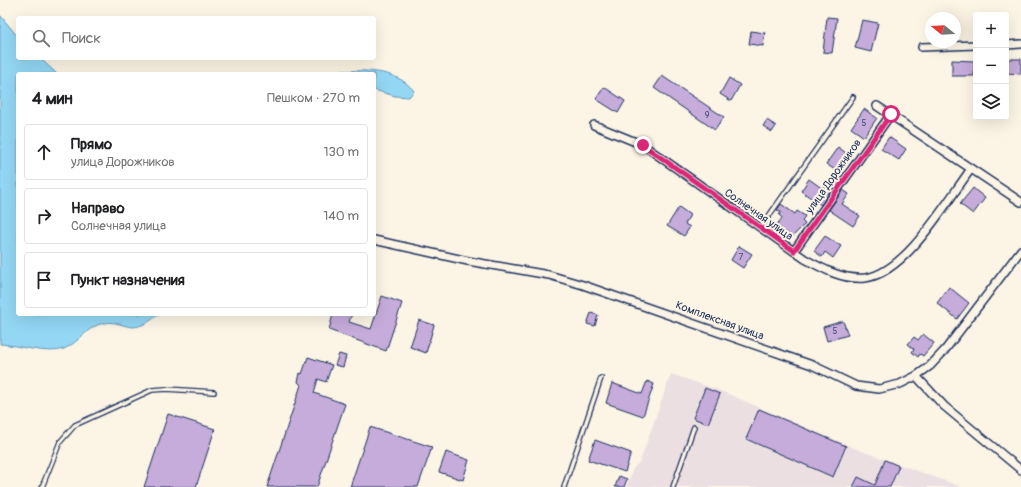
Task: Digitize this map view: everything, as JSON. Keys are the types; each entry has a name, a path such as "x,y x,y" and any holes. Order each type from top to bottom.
{"street":[{"path":"1009,45 1021,44"},
{"path":"922,47 973,46"},
{"path":"877,106 1021,202"},
{"name":"улица Дорожников","path":"794,251 891,114"},
{"name":"Солнечная улица","path":"594,124 643,145 760,228 823,270 850,277 864,278 877,275 891,268 903,258 918,241 971,169"},
{"name":"Комплексная улица","path":"376,240 468,261 549,275 583,285 812,365 856,386 879,389 900,384 916,376 930,366 945,350 1021,250"},
{"path":"916,376 944,406 1021,470"}],"lane":[{"path":"760,228 853,96"},
{"path":"564,487 601,378"},
{"path":"42,487 60,442 75,425 85,419 152,390 166,389 214,392"},
{"path":"674,487 694,427"}],"shaded area":[{"path":"671,374 721,391 859,450 962,487 626,487 633,469 640,461"}],"water":[{"path":"0,15 16,35 16,60 42,60 55,72 16,72 16,316 157,316 136,327 112,323 99,324 89,330 70,346 57,351 0,344"},
{"path":"366,71 377,72 387,74 406,83 414,91 409,97 395,96 376,91 376,72 333,72"}],"building":[{"path":"827,17 837,18 832,53 823,52"},
{"path":"862,20 878,23 871,52 855,48"},
{"path":"751,31 765,33 763,46 749,44"},
{"path":"1009,59 1021,59 1021,74 1009,73"},
{"path":"952,60 973,61 973,76 952,76"},
{"path":"662,76 724,117 715,130 654,88"},
{"path":"729,78 740,85 731,101 720,94"},
{"path":"604,87 625,101 618,113 596,99"},
{"path":"864,109 877,118 864,137 851,128"},
{"path":"767,120 776,126 772,132 763,126"},
{"path":"889,137 906,149 899,160 881,149"},
{"path":"838,147 850,156 838,172 826,164"},
{"path":"809,179 823,189 829,180 835,184 821,205 801,191"},
{"path":"973,188 985,198 973,214 960,204"},
{"path":"843,190 849,194 842,204 860,216 853,226 829,210"},
{"path":"781,204 795,214 797,211 805,216 802,221 805,224 792,237 776,226 782,218 779,215 781,212 777,210"},
{"path":"679,207 690,215 685,224 690,227 684,236 667,226"},
{"path":"825,236 841,246 833,258 825,252 822,257 814,251"},
{"path":"739,246 752,254 743,268 731,260"},
{"path":"949,287 969,303 957,319 937,303"},
{"path":"382,296 402,303 386,351 329,330 332,316 351,316 349,322 371,329"},
{"path":"591,313 598,315 595,326 587,324"},
{"path":"419,320 434,325 426,353 410,347"},
{"path":"843,321 848,335 827,341 823,327"},
{"path":"923,334 934,343 923,356 920,354 918,357 912,352 914,349 908,344 914,337 918,340"},
{"path":"339,354 346,356 343,367 335,365"},
{"path":"308,357 332,365 326,382 318,379 314,393 345,404 317,487 267,487 301,385 298,382 300,373 302,374"},
{"path":"647,381 654,384 643,416 606,403 612,383 642,394"},
{"path":"705,388 720,394 708,424 693,418"},
{"path":"759,409 846,446 833,477 746,439"},
{"path":"168,414 215,429 196,487 144,487"},
{"path":"370,427 432,447 418,487 350,487"},
{"path":"595,440 631,453 625,472 588,460"},
{"path":"446,452 469,460 463,480 439,472"},
{"path":"885,460 899,466 890,487 853,487 858,477 875,485"},
{"path":"619,476 627,479 624,487 615,487"}],"route":[{"path":"643,145 794,251 891,114"}]}
